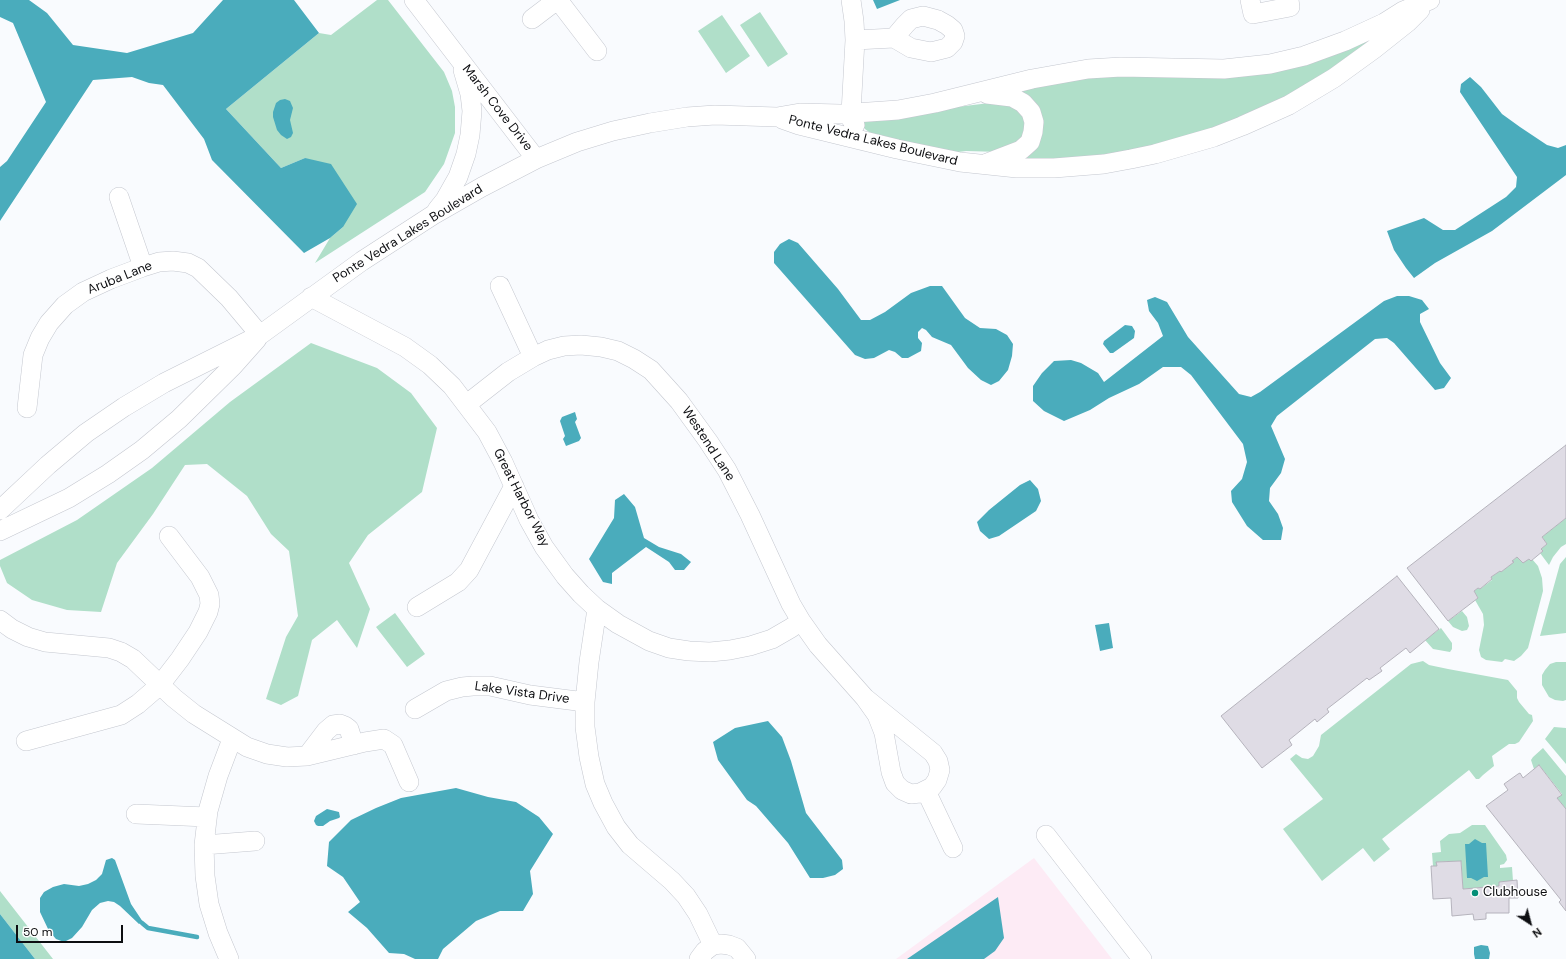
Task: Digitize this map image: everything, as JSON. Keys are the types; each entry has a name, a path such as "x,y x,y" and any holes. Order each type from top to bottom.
{"street":[{"name":"Marsh Cove Drive","path":"414,0 536,159"},
{"path":"532,19 557,0 597,51"},
{"path":"851,0 856,40 851,119 854,125 871,142"},
{"path":"1250,0 1253,14 1290,7 1289,0"},
{"name":"Ponte Vedra Lakes Boulevard","path":"0,510 48,464 86,433 124,407 164,383 260,335 362,261 433,215 536,159 577,142 613,131 687,117 715,115 777,117 800,113 851,113 898,110 974,94 1032,79 1088,69 1136,67 1224,69 1270,64 1304,56 1344,41 1384,23 1403,11 1429,0"},
{"name":"Ponte Vedra Lakes Boulevard","path":"777,117 799,125 928,156 960,162 1017,168 1054,168 1104,164 1155,154 1214,137 1267,116 1314,90 1374,49 1408,22 1429,0"},
{"path":"856,40 894,38"},
{"name":"Marsh Cove Drive","path":"433,215 445,200 458,177 466,154 470,135 472,111 470,94 466,77 457,56"},
{"path":"974,94 1012,97 1023,103 1031,112 1034,122 1030,142 1021,150 982,164"},
{"path":"119,197 143,267"},
{"name":"Aruba Lane","path":"27,408 33,355 40,338 49,323 65,305 83,292 111,279 143,267 160,262 174,261 188,263 198,268 229,298 260,335"},
{"path":"500,286 533,357"},
{"name":"Great Harbor Way","path":"311,297 405,347 430,365 452,386 487,432 529,520 544,547 565,576 581,594 618,624 649,641 669,648 689,651 723,651 750,646 772,639 792,628 800,621"},
{"name":"Ponte Vedra Lakes Boulevard","path":"0,530 69,498 108,474 142,450 179,419 228,372 260,335"},
{"name":"Westend Lane","path":"467,404 508,372 548,350 564,346 581,345 601,347 618,351 634,358 658,376 679,401 708,441 727,470 800,621 818,645 865,698"},
{"path":"418,607 458,582 469,570 514,486"},
{"path":"26,741 121,715 138,704 160,685 180,659 198,632 208,612 210,604 209,595 200,577 169,536"},
{"path":"598,609 585,702 585,727 589,757 595,784 616,827 630,845 672,881 686,896 698,914 713,946"},
{"path":"0,620 12,629 28,637 45,642 109,648 122,652 133,659 160,685 194,714 232,739 247,747 267,754 287,757 308,756 384,739 394,745 409,782"},
{"name":"Lake Vista Drive","path":"416,709 446,691 462,686 490,686 530,695 585,702"},
{"path":"865,698 933,753 938,761 940,770 937,780 932,787 926,791 911,794 902,790 895,783 890,772 884,733 877,715 865,698"},
{"path":"229,959 218,933 210,904 205,876 204,845 207,817 218,776 232,739"},
{"path":"926,791 952,848"},
{"path":"136,814 207,817"},
{"path":"1046,835 1142,959"},
{"path":"204,845 255,841"},
{"path":"699,959 705,951 713,946 721,944 737,948 746,959"}],"shaded area":[{"path":"1034,858 1112,959 896,959"}],"green space":[{"path":"377,0 388,0 444,72 452,91 455,107 455,133 444,164 425,192 315,263 330,238 343,227 305,158 281,168 226,109 319,33 331,35"},
{"path":"760,12 788,54 768,67 740,25"},
{"path":"722,15 750,56 726,73 698,31"},
{"path":"1397,22 1287,100 1154,150 1018,163 1034,149 1014,88 1070,76 1209,73"},
{"path":"998,102 1017,106 1026,122 1020,143 1001,152 966,151 943,154 873,135 865,129 857,119"},
{"path":"311,343 377,368 411,393 437,428 422,492 368,535 349,563 370,609 357,648 337,620 312,640 298,696 281,705 266,699 286,637 298,616 289,551 271,534 247,496 207,464 185,465 153,514 117,563 101,612 67,610 32,600 7,583 0,566 0,560 77,520 152,468 230,402"},
{"path":"1566,518 1566,544 1561,547 1549,565 1540,553 1543,551 1541,549 1547,544 1542,537"},
{"path":"1517,557 1532,559 1538,566 1542,578 1543,591 1528,648 1514,661 1505,659 1502,662 1486,660 1481,657 1479,650 1484,625 1483,614 1475,600 1478,598 1474,591 1478,588 1480,589 1492,580 1491,577 1500,571 1501,572"},
{"path":"1566,557 1566,633 1540,636 1560,564"},
{"path":"1462,611 1467,617 1469,626 1467,630 1462,631 1453,627 1448,621"},
{"path":"395,613 425,654 407,667 376,627"},
{"path":"1441,628 1452,643 1452,649 1450,652 1433,649 1425,640"},
{"path":"1423,661 1429,665 1508,680 1517,691 1517,698 1519,702 1529,714 1532,715 1533,721 1519,742 1509,744 1492,756 1494,766 1479,779 1476,779 1469,770 1382,839 1390,849 1374,862 1363,848 1322,881 1283,829 1323,799 1290,759 1296,754 1302,758 1308,759 1313,756 1319,746 1321,735 1411,664"},
{"path":"1556,662 1566,662 1566,700 1563,701 1555,700 1549,697 1542,685 1542,675 1545,670 1550,664"},
{"path":"1554,727 1566,728 1566,764 1545,739"},
{"path":"1543,748 1566,776 1566,809 1557,798 1562,794 1539,765 1534,769 1531,760"},
{"path":"1472,825 1485,825 1506,855 1507,860 1504,864 1500,865 1500,868 1512,867 1513,881 1499,882 1499,886 1463,889 1461,861 1437,862 1437,866 1433,866 1432,853 1441,852 1440,841 1449,834 1460,833"},
{"path":"0,891 53,959 35,959 0,914"}],"water":[{"path":"0,0 29,0 47,13 73,45 127,53 193,33 223,0 294,0 319,33 226,109 281,168 305,158 331,164 357,204 343,227 330,238 304,253 212,160 204,139 163,85 149,83 132,77 93,80 0,221 0,167 7,161 46,102 13,23 0,17"},
{"path":"873,0 900,0 877,9"},
{"path":"1470,77 1481,87 1502,114 1520,127 1547,145 1558,148 1566,145 1566,175 1492,231 1435,263 1414,278 1394,250 1387,231 1424,218 1443,230 1455,230 1506,197 1516,187 1517,177 1460,92 1461,84"},
{"path":"285,99 290,101 293,108 290,120 293,133 291,137 287,139 277,130 273,117 276,103"},
{"path":"789,239 798,243 838,289 861,320 870,320 885,312 911,293 930,286 942,286 965,318 980,328 996,329 1007,335 1013,344 1012,356 1008,370 999,381 991,385 981,380 968,368 951,345 932,337 922,328 918,332 918,338 922,343 921,351 908,358 902,358 895,352 889,350 874,358 865,359 855,355 774,263 774,252 780,244"},
{"path":"1397,296 1409,296 1422,300 1429,309 1420,314 1420,322 1440,363 1451,378 1444,388 1435,390 1394,343 1387,338 1375,339 1277,416 1271,426 1285,459 1281,473 1270,488 1269,501 1278,514 1283,528 1281,540 1263,540 1247,526 1232,502 1231,491 1242,479 1247,462 1243,444 1191,375 1181,367 1163,367 1139,384 1109,398 1090,410 1064,421 1044,411 1033,401 1033,386 1042,373 1054,361 1071,360 1081,363 1098,373 1104,382 1163,336 1158,323 1149,311 1147,300 1155,297 1167,302 1188,337 1239,394 1251,397 1260,392 1384,301"},
{"path":"1125,325 1132,326 1135,331 1134,338 1113,353 1110,353 1103,344 1104,341"},
{"path":"575,412 577,419 575,422 581,438 579,441 566,446 563,439 565,436 560,421 562,417"},
{"path":"1030,480 1038,489 1041,501 1036,511 999,536 989,539 980,531 977,522 989,510 1020,485"},
{"path":"624,494 635,507 644,538 659,547 681,554 691,562 684,570 675,570 669,562 646,547 612,573 612,584 603,582 589,559 614,518 615,500"},
{"path":"1109,623 1113,648 1100,651 1095,625"},
{"path":"768,721 782,737 791,761 806,813 842,860 843,869 835,875 823,878 810,878 788,843 756,806 747,800 718,760 713,742 735,728"},
{"path":"456,788 488,797 516,802 539,817 553,834 530,871 533,894 523,911 500,911 476,921 443,949 438,959 415,959 404,954 389,953 367,928 348,912 360,902 343,877 327,866 329,842 351,820 376,808 401,798"},
{"path":"327,809 339,812 340,817 323,826 316,825 314,821 316,816"},
{"path":"1475,839 1482,843 1486,843 1488,877 1484,877 1477,881 1467,878 1465,844 1469,844"},
{"path":"112,858 115,860 131,904 143,922 139,924 120,906 114,902 108,901 100,903 92,910 82,927 72,938 64,942 56,939 49,931 40,912 40,898 44,892 53,887 64,884 79,886 96,880 102,874 106,860"},
{"path":"998,897 1004,938 995,951 984,959 907,959"},
{"path":"0,914 35,959 0,959"},
{"path":"1481,945 1488,946 1490,953 1489,959 1475,959 1474,947"}],"building":[{"path":"1566,445 1566,518 1542,537 1547,544 1541,549 1543,551 1531,561 1529,559 1523,563 1517,557 1512,561 1514,562 1501,572 1500,571 1491,577 1492,579 1480,589 1478,588 1474,591 1478,598 1448,621 1407,568"},
{"path":"1397,576 1439,629 1410,653 1406,648 1380,668 1382,671 1369,680 1367,678 1327,709 1329,712 1317,722 1315,719 1289,740 1292,745 1262,768 1221,716"},
{"path":"1539,765 1562,795 1557,798 1566,809 1566,911 1559,902 1561,900 1486,806 1508,790 1504,784 1520,773 1523,778"},
{"name":"Clubhouse","path":"1461,861 1463,889 1499,886 1499,882 1517,880 1518,898 1509,898 1509,913 1486,913 1486,919 1474,920 1473,914 1452,916 1451,898 1433,899 1431,866 1437,866 1436,862"}],"waterway":[{"path":"142,923 148,928 197,937"}],"place":[{"name":"Clubhouse","path":"1475,893"}]}
